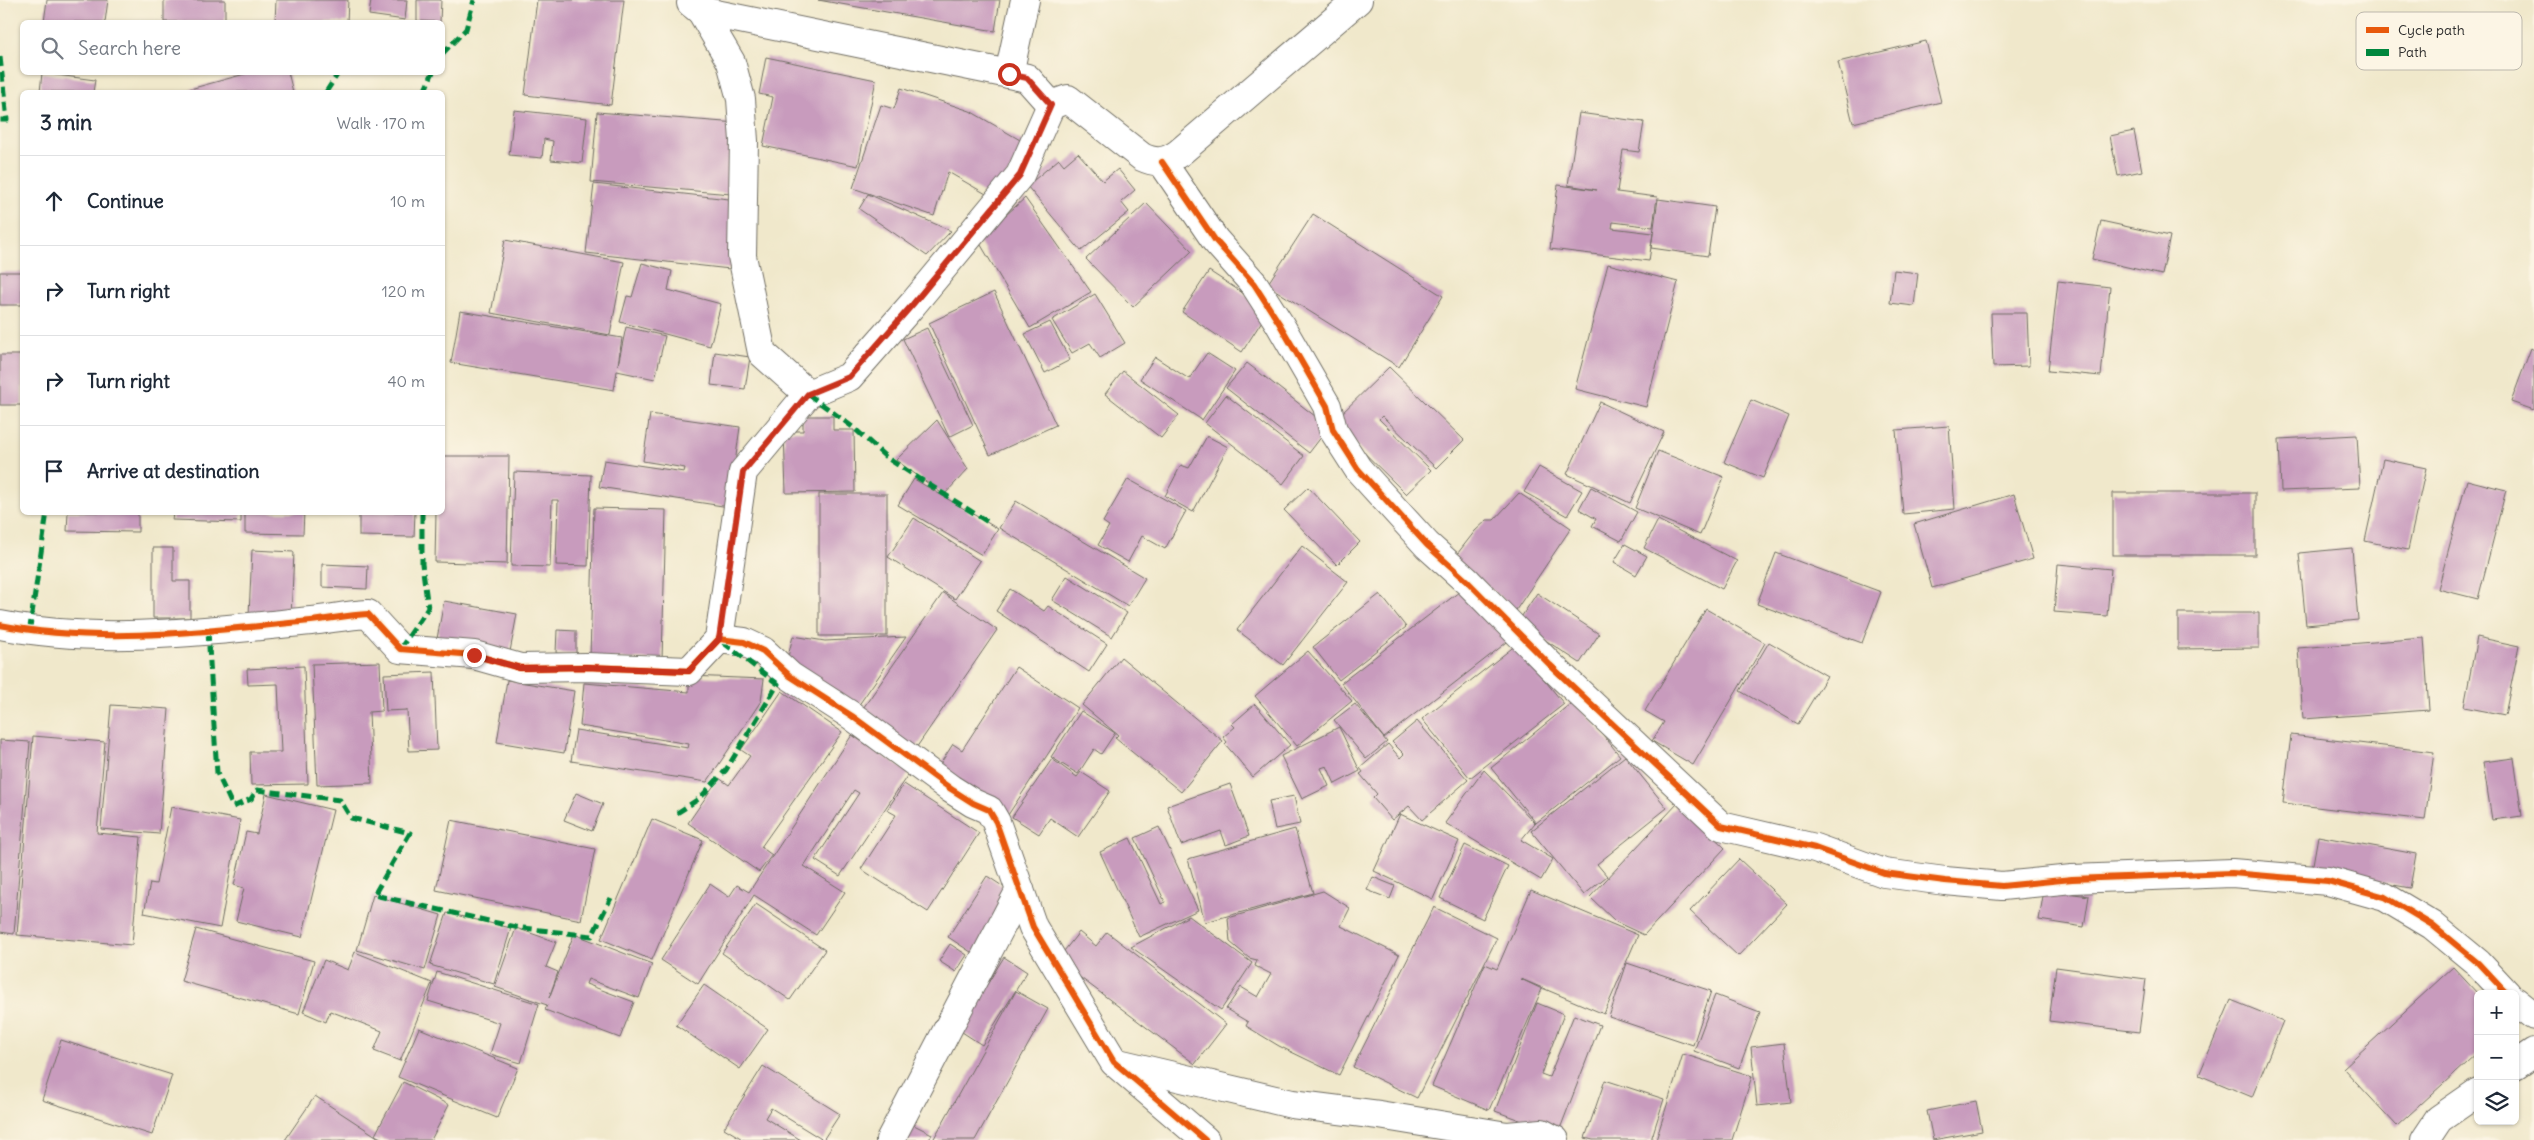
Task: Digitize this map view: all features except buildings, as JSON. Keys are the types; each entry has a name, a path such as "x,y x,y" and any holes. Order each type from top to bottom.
{"street":[{"path":"1009,74 1025,0"},
{"path":"0,625 31,631 131,636 208,631 368,614 400,649 474,655 520,668 586,667 689,671 719,639 743,472 808,394 849,377 913,304 1020,175 1051,105 1068,99 1142,157 1152,162 1162,162 1179,153 1358,0"},
{"path":"694,5 1027,78 1051,105"},
{"path":"694,5 731,62 741,99 744,140 742,256 762,353 808,394"},
{"path":"1162,162 1215,240 1254,284 1280,323 1327,406 1333,430 1358,469 1427,545 1468,582 1550,665 1721,826 1815,848 1884,873 1945,881 2002,886 2072,879 2232,873 2328,881 2385,897 2432,925 2478,963 2503,990"},
{"path":"719,639 744,642 763,651 790,676 852,716 952,789 973,803 989,810 996,822 1032,927 1114,1062 1204,1140"},
{"path":"890,1140 1020,890"},
{"path":"2519,1003 2534,1016"},
{"path":"2519,1063 2534,1054"},
{"path":"1114,1062 1292,1104 1379,1115 1507,1138 1542,1133 1554,1140"},
{"path":"2425,1140 2439,1119 2474,1095"}],"marked path":[{"path":"445,51 466,29 474,0"},
{"path":"0,57 7,120 0,120"},
{"path":"327,90 337,75"},
{"path":"425,90 432,75"},
{"path":"808,394 854,428 887,458 988,522"},
{"path":"31,631 30,627 47,515"},
{"path":"400,649 428,608 422,564 422,515"},
{"path":"208,631 217,773 233,807 251,799 257,790 340,800 351,818 410,833 374,895 515,927 592,936 611,898"},
{"path":"677,813 700,798 726,770 778,684 721,641"}],"cycle path":[{"path":"1162,162 1215,240 1254,284 1279,323 1327,406 1333,430 1358,469 1427,545 1468,582 1550,665 1721,826 1815,848 1884,873 1945,881 2002,886 2072,879 2232,873 2328,881 2385,897 2432,925 2478,963 2503,990"},
{"path":"0,625 38,631 77,634 155,634 233,629 368,614 400,649 474,655 520,668 586,667 689,671 719,639 744,642 763,651 790,676 852,716 951,789 973,803 989,810 996,822 1033,927 1114,1062 1205,1140"}],"route":[{"path":"474,655 520,668 586,667 689,671 719,639 743,472 808,394 849,377 913,304 1020,175 1051,105 1027,78 1009,74"}]}
